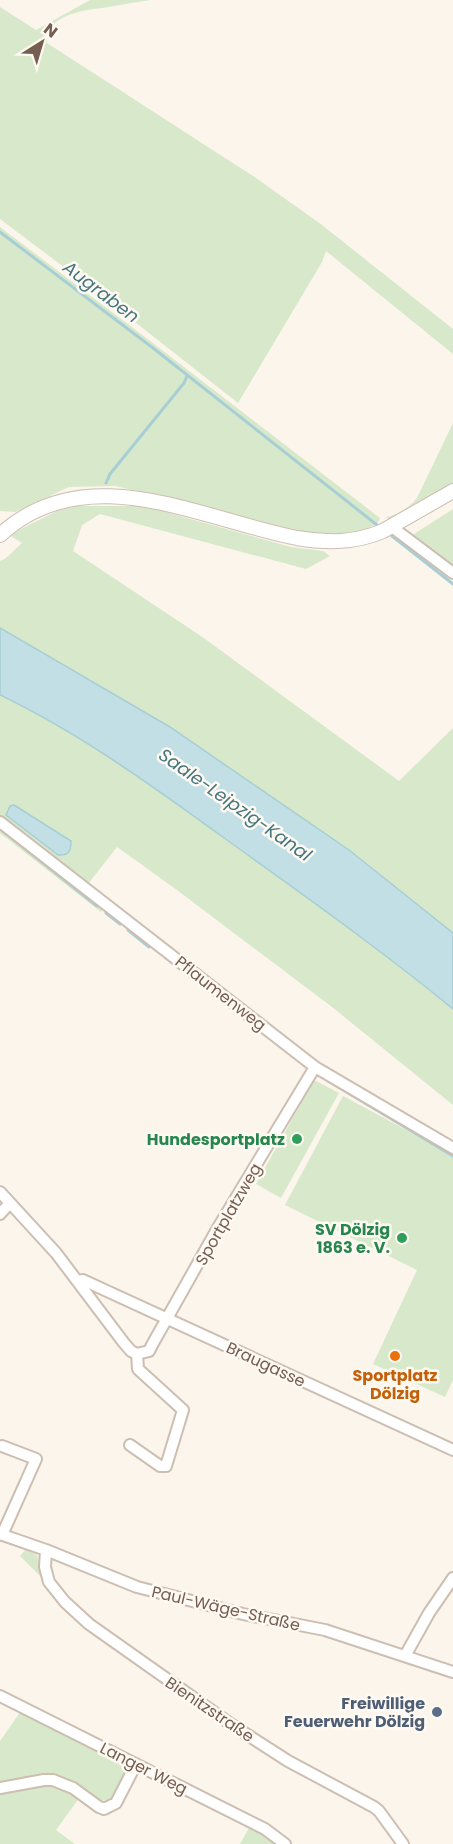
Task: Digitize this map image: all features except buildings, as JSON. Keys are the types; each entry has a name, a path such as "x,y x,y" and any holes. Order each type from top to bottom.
{"street":[{"path":"0,535 24,517 52,503 77,497 109,495 145,500 273,533 310,540 353,540 372,536 393,527 453,491"},
{"path":"393,527 453,573"},
{"name":"Pflaumenweg","path":"0,822 315,1067 453,1148"},
{"name":"Sportplatzweg","path":"137,1354 149,1351 219,1226 315,1067"},
{"name":"Braugasse","path":"0,1192 78,1281 124,1343 137,1354"},
{"path":"0,1214 10,1203"},
{"name":"Braugasse","path":"78,1281 83,1280 453,1450"},
{"path":"130,1445 160,1466 166,1466 183,1410 138,1369 137,1354"},
{"name":"Paul-Wäge-Straße","path":"2,1446 36,1460 1,1535 46,1550 137,1587 243,1614 325,1630 453,1672"},
{"name":"Bienitzstraße","path":"46,1550 45,1567 49,1582 65,1602 89,1624 232,1725 288,1761 374,1807 403,1844"},
{"path":"405,1656 429,1613 453,1578"},
{"name":"Langer Weg","path":"0,1696 265,1829 285,1844"},
{"path":"3,1787 53,1780 73,1788 104,1809 116,1803 136,1764"}],"green space":[{"path":"90,0 151,0 69,15 53,25 48,33 47,43 256,178 322,225 453,329 453,354 326,251 322,262 238,403 0,219 0,7 36,30"},
{"path":"0,227 380,518 377,524 363,530 335,535 303,533 115,486 69,487 15,512 0,511"},
{"path":"453,423 453,485 390,521 386,517 403,510 417,498"},
{"path":"67,506 144,506 291,547 323,551 330,556 306,569 100,514 82,525 73,551 201,636 399,781 453,728 453,933 350,851 170,727 0,628 0,561 22,543 9,535"},
{"path":"453,509 453,568 411,536"},
{"path":"0,695 88,744 144,781 398,965 453,1009 453,1105 332,1007 117,847 88,884 0,816"},
{"path":"0,825 104,908 101,912 0,833"},
{"name":"Hundesportplatz","path":"314,1080 339,1093 281,1198 256,1184"},
{"name":"SV Dölzig 1863 e. V.","path":"343,1096 453,1155 453,1380 445,1397 373,1364 417,1270 285,1205"},
{"path":"26,1549 37,1555 42,1577 20,1556"},
{"path":"21,1711 124,1764 125,1778 112,1799 100,1801 65,1779 0,1784 0,1741"},
{"path":"53,1782 80,1797 56,1830 75,1844 0,1844 0,1791"},
{"path":"250,1826 279,1844 240,1844"}],"water":[{"name":"Saale-Leipzig-Kanal","path":"0,628 170,727 349,850 453,933 453,1009 398,965 144,781 88,744 0,695"},
{"path":"14,805 71,841 69,852 65,855 58,855 6,815 10,806"}],"waterway":[{"name":"Augraben","path":"0,232 153,348 377,525"},
{"path":"106,483 110,474 184,383 187,376"},
{"path":"392,536 453,584"},
{"path":"3,831 97,906"},
{"path":"106,913 120,924"},
{"path":"128,930 149,947"},
{"path":"165,957 193,979"},
{"path":"210,992 241,1016"},
{"path":"249,1023 260,1030"},
{"path":"325,1079 453,1156"}],"place":[{"name":"Hundesportplatz","path":"297,1139"},
{"name":"SV Dölzig 1863 e. V.","path":"402,1238"},
{"name":"Sportplatz Dölzig","path":"395,1356"},
{"name":"Freiwillige Feuerwehr Dölzig","path":"437,1712"}]}
